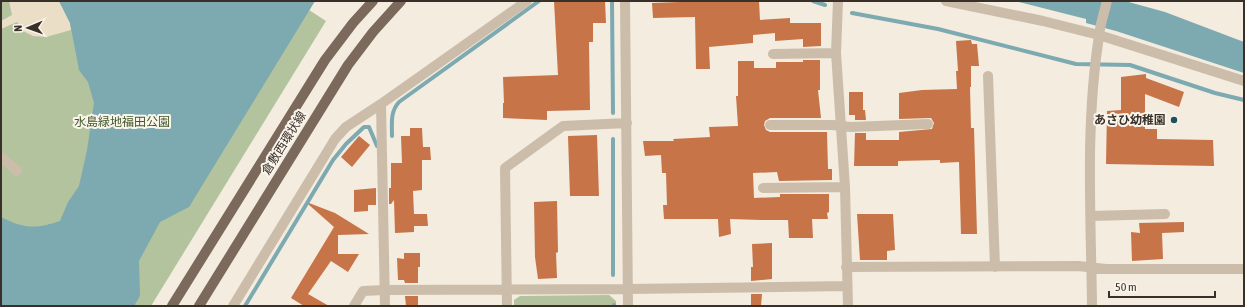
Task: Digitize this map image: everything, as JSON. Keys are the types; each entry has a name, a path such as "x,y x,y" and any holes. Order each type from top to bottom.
{"main road":[{"name":"倉敷西環状線","path":"172,306 324,60 353,23 373,1"},
{"name":"倉敷西環状線","path":"199,306 348,65 373,32 401,1"}],"street":[{"path":"233,306 335,139 346,127 527,1"},
{"path":"625,1 628,306"},
{"path":"838,1 836,53 845,187 848,306"},
{"path":"946,1 1100,32 1244,81"},
{"path":"1092,306 1090,157 1092,94 1100,32 1107,1"},
{"path":"773,54 836,53"},
{"path":"988,76 995,267"},
{"path":"381,104 385,306"},
{"path":"506,306 505,168 563,126 627,123"},
{"path":"770,126 851,127 928,124"},
{"path":"1,157 17,171"},
{"path":"763,188 845,187"},
{"path":"1091,216 1165,214"},
{"path":"846,267 1091,267 1106,269 1244,269"},
{"path":"354,306 363,291 384,290 847,286"}],"green space":[{"name":"水島緑地福田公園","path":"1,1 315,1 309,10 326,21 151,306 1,306"},
{"path":"609,295 616,301 616,306 514,306 514,300 520,296"}],"shaded area":[{"path":"9,1 59,1 70,23 71,30 46,37 33,36 23,31 17,22 1,29 1,21 12,15"}],"water":[{"name":"水島緑地福田公園","path":"59,1 315,1 189,207 160,222 139,261 140,296 134,306 1,306 1,217 23,226 37,226 60,221 68,202 79,186 87,150 94,103 88,82 79,70 70,23"},
{"path":"1015,1 1125,1 1165,12 1244,42 1244,73 1116,31 1086,23 1086,19"}],"building":[{"path":"554,1 605,1 606,23 593,23 593,42 589,42 590,110 547,111 547,120 503,118 503,77 558,75"},
{"path":"759,1 760,20 790,18 790,23 821,23 821,46 803,47 803,39 775,41 775,33 753,35 753,43 709,47 710,69 696,69 695,17 653,18 652,3"},
{"path":"971,40 972,44 977,44 979,66 971,66 970,87 971,128 974,128 977,234 961,234 959,162 940,163 940,160 898,161 898,166 854,166 855,133 866,133 866,140 899,140 899,132 932,129 934,123 931,118 899,119 899,93 922,90 957,89 956,71 958,71 956,41"},
{"path":"803,60 820,60 820,90 818,90 821,118 770,118 765,121 764,125 766,130 770,132 827,132 828,169 832,169 832,180 779,181 777,172 753,173 754,198 780,197 780,194 829,194 829,212 827,213 828,219 812,219 813,238 789,238 788,220 730,219 731,234 719,237 718,219 664,219 663,205 667,205 666,173 662,173 661,155 645,156 643,141 674,141 673,139 710,137 709,127 738,126 736,96 738,96 738,61 754,61 754,68 776,68 776,62 803,62"},
{"path":"1146,74 1146,78 1184,92 1179,107 1145,94 1145,129 1157,129 1157,139 1213,140 1214,166 1106,164 1107,111 1121,110 1121,77"},
{"path":"849,92 863,92 863,110 865,110 866,120 855,120 855,115 849,115"},
{"path":"410,128 422,128 423,147 430,147 431,160 422,160 422,190 413,191 414,214 427,214 428,226 414,226 414,232 395,233 394,200 391,204 389,204 389,188 391,188 391,163 402,163 401,136 410,136"},
{"path":"597,135 599,196 570,196 568,136"},
{"path":"359,136 370,145 352,167 341,157"},
{"path":"376,188 376,205 368,205 368,211 354,212 354,190"},
{"path":"557,201 557,278 538,279 535,257 534,202"},
{"path":"309,203 335,213 369,234 338,235 338,254 359,254 348,272 331,261 308,294 329,306 304,306 291,298 334,227 308,204"},
{"path":"857,214 893,214 895,250 887,251 887,260 860,260"},
{"path":"1184,222 1184,232 1162,233 1163,259 1132,261 1131,232 1140,233 1139,223"},
{"path":"772,243 772,279 751,281 751,267 753,267 752,244"},
{"path":"404,253 420,253 418,283 405,283 404,280 398,280 397,258 404,259"},
{"path":"751,294 762,294 761,306 751,306"},
{"path":"405,296 418,296 418,306 406,306"}],"waterway":[{"path":"392,136 393,114 399,102 539,1"},
{"path":"612,1 613,113"},
{"path":"813,1 825,5"},
{"path":"852,13 938,29 1076,64 1130,65 1215,93 1244,100"},
{"path":"245,306 333,160 346,144 364,127 369,127 377,146"},
{"path":"613,139 613,275"}],"place":[{"name":"あさひ幼稚園","path":"1174,120"}]}
